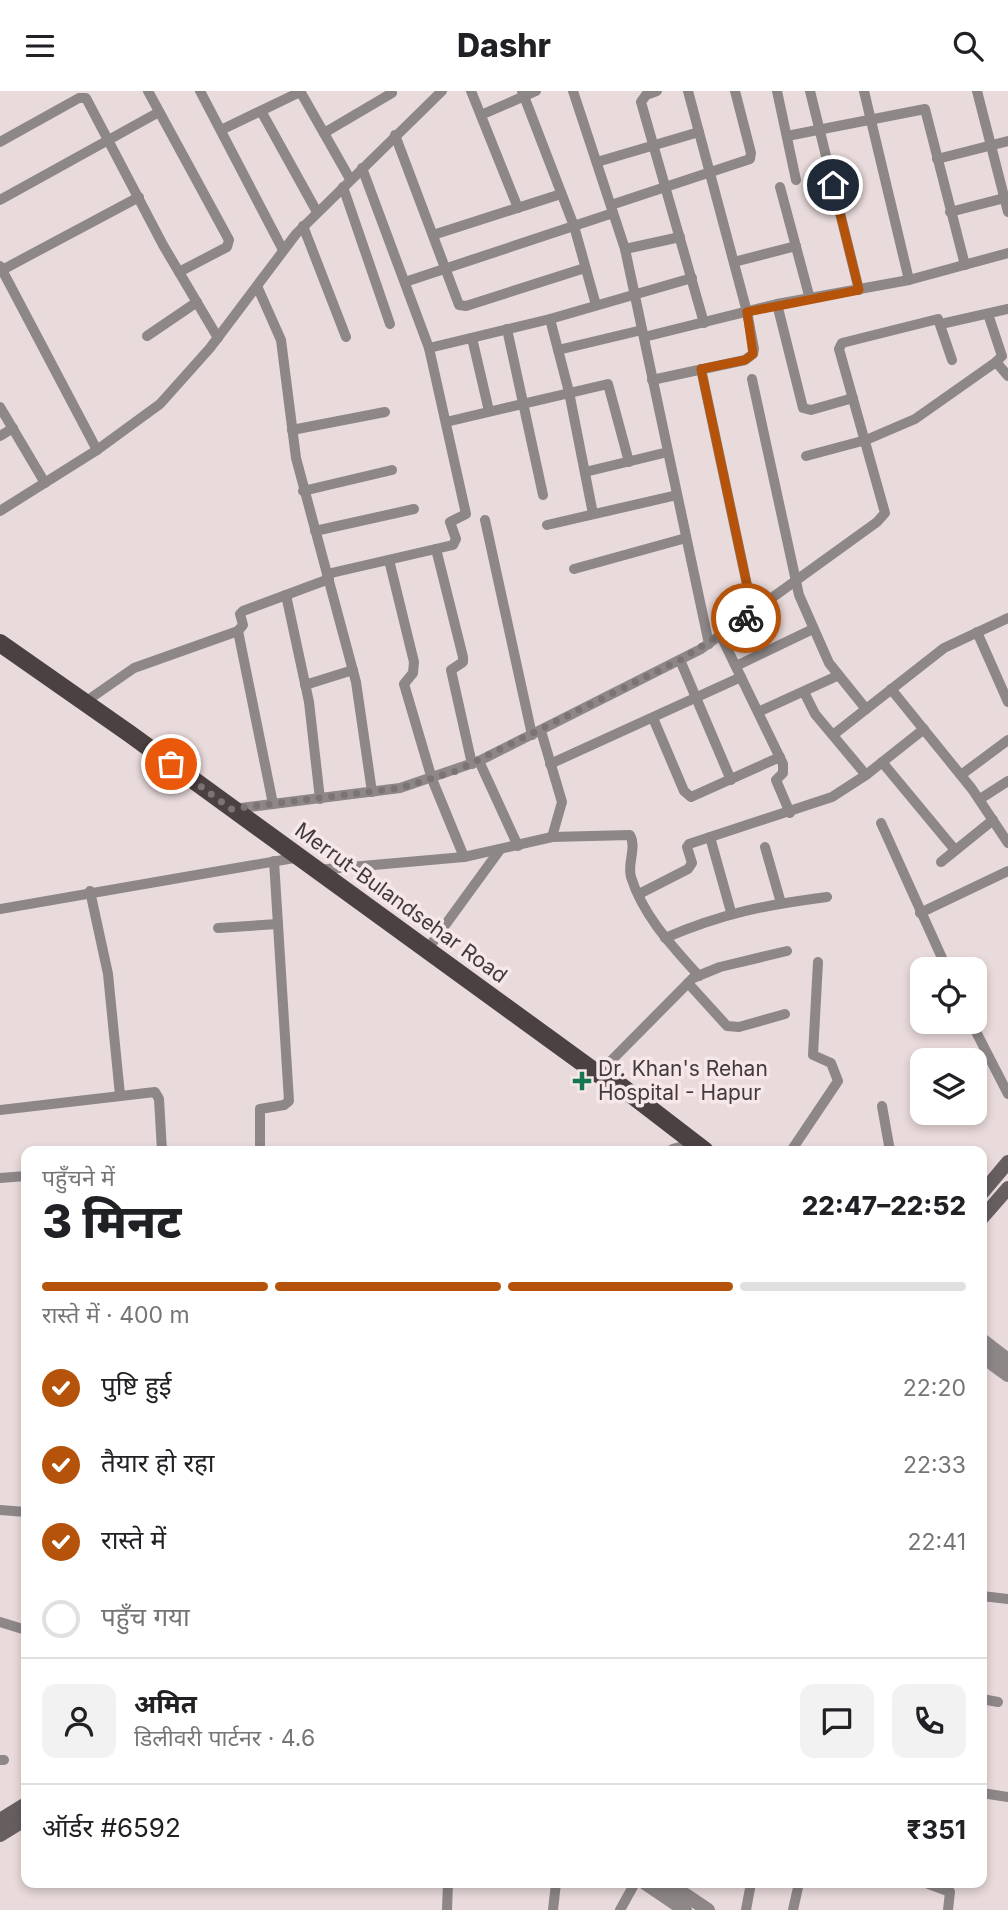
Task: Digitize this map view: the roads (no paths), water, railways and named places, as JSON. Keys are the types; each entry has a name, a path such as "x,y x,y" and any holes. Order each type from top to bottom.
{"main road":[{"name":"Merrut-Bulandsehar Road","path":"0,643 601,1076 608,1087 684,1146"},
{"path":"987,1186 1008,1162"},
{"path":"987,1209 1008,1188"},
{"path":"0,1820 21,1807"},
{"path":"0,1835 21,1822"}],"street":[{"path":"148,91 229,240 227,247 179,272"},
{"path":"200,91 283,250"},
{"path":"221,130 300,91 324,133 346,183 390,324"},
{"path":"0,511 97,450 160,404 218,338 303,226 442,91"},
{"path":"471,91 517,208"},
{"path":"481,115 523,94 536,91"},
{"path":"573,91 625,249 709,644"},
{"path":"652,380 745,360 753,354 747,312 688,91"},
{"path":"405,282 574,226 667,188 747,161 752,156 735,91"},
{"path":"777,91 796,180"},
{"path":"810,91 859,290"},
{"path":"864,91 909,280"},
{"path":"978,91 1008,212"},
{"path":"650,92 641,102 704,323"},
{"path":"324,133 392,93"},
{"path":"523,94 574,226 596,305"},
{"path":"0,142 83,97 218,338"},
{"path":"788,136 820,132 925,109 965,264"},
{"path":"261,111 317,212"},
{"path":"0,200 159,112"},
{"path":"597,162 699,132"},
{"path":"396,135 458,302 463,306 585,268"},
{"path":"937,159 1008,141"},
{"path":"85,702 134,669 238,631 243,625 240,614 243,611 328,577 456,542 450,522 466,514 429,348 362,168"},
{"path":"780,187 810,299"},
{"path":"433,235 561,194"},
{"path":"97,450 1,268 139,197"},
{"path":"950,212 1006,198"},
{"path":"303,226 346,337"},
{"path":"625,249 680,237"},
{"path":"734,262 796,246"},
{"path":"558,350 704,323 777,304 909,280 1008,253"},
{"path":"429,348 550,319 692,278"},
{"path":"257,286 281,340 292,431 303,491 353,670 372,792"},
{"path":"146,336 197,302"},
{"path":"777,304 803,408 811,410 853,398"},
{"path":"941,324 1008,309"},
{"path":"806,456 866,440 928,412 996,362 1002,356 988,314"},
{"path":"550,319 569,392 593,514"},
{"path":"231,809 372,792 432,779 475,763 537,733 709,644 877,522 885,513 839,349 842,343 934,319 941,324 952,360"},
{"path":"507,329 543,495"},
{"path":"472,338 489,411"},
{"path":"996,362 1008,376"},
{"path":"701,369 753,613"},
{"path":"752,379 775,474 796,582 813,629 836,676 866,709"},
{"path":"446,422 602,384 611,387 629,462"},
{"path":"0,407 45,483"},
{"path":"292,431 385,412"},
{"path":"0,436 13,428"},
{"path":"585,472 668,452"},
{"path":"303,491 392,470"},
{"path":"547,525 677,495"},
{"path":"315,531 414,509"},
{"path":"485,520 537,733 550,764 562,807 552,837"},
{"path":"574,569 686,538"},
{"path":"436,549 463,657 463,662 451,670 475,763 518,846"},
{"path":"389,560 414,662 413,673 404,684 432,779 464,857"},
{"path":"286,595 305,685 320,799"},
{"path":"833,735 944,648 1008,618"},
{"path":"550,764 697,699 738,671 813,629"},
{"path":"238,631 273,804"},
{"path":"977,632 1008,702"},
{"path":"721,636 780,757 784,769 776,780 790,813"},
{"path":"680,660 731,780"},
{"path":"305,685 353,670"},
{"path":"758,712 836,676"},
{"path":"891,689 980,799 1008,843"},
{"path":"804,692 815,714 866,775"},
{"path":"653,718 687,795 696,797 780,757"},
{"path":"639,894 688,869 692,860 688,845 790,813 845,791 924,729"},
{"path":"961,775 1008,740"},
{"path":"882,762 955,850"},
{"path":"980,799 1008,781"},
{"path":"941,862 993,820"},
{"path":"881,824 941,957"},
{"path":"317,870 464,857 552,837 631,835 633,843 629,867 639,894 665,938 699,976"},
{"path":"710,837 731,912"},
{"path":"765,847 781,903"},
{"path":"427,950 499,851"},
{"path":"0,909 90,891 299,857"},
{"path":"260,1146 260,1109 284,1105 289,1101 275,861"},
{"path":"920,912 1008,871"},
{"path":"90,891 108,974 120,1095"},
{"path":"665,938 731,912 827,897"},
{"path":"218,928 278,924"},
{"path":"601,1076 688,983 720,967 787,951"},
{"path":"795,1146 838,1081 831,1063 813,1055 818,962"},
{"path":"688,983 727,1026 739,1027 785,1014"},
{"path":"977,1034 1008,1094"},
{"path":"0,1110 120,1095 158,1094 162,1146"},
{"path":"882,1105 889,1146"},
{"path":"0,1178 21,1176"},
{"path":"987,1344 1008,1360"},
{"path":"987,1360 1008,1375"},
{"path":"0,1510 21,1512"},
{"path":"987,1597 1008,1599"},
{"path":"0,1622 21,1628"},
{"path":"987,1700 998,1702"},
{"path":"987,1794 1008,1797"},
{"path":"447,1910 448,1888"},
{"path":"553,1910 555,1888"},
{"path":"620,1910 632,1888"},
{"path":"652,1888 685,1910"},
{"path":"675,1888 708,1910"},
{"path":"746,1910 750,1888"},
{"path":"793,1910 798,1888"},
{"path":"939,1888 950,1892 948,1910"}],"place":[{"name":"Dr. Khan's Rehan Hospital - Hapur","path":"582,1081"}]}
